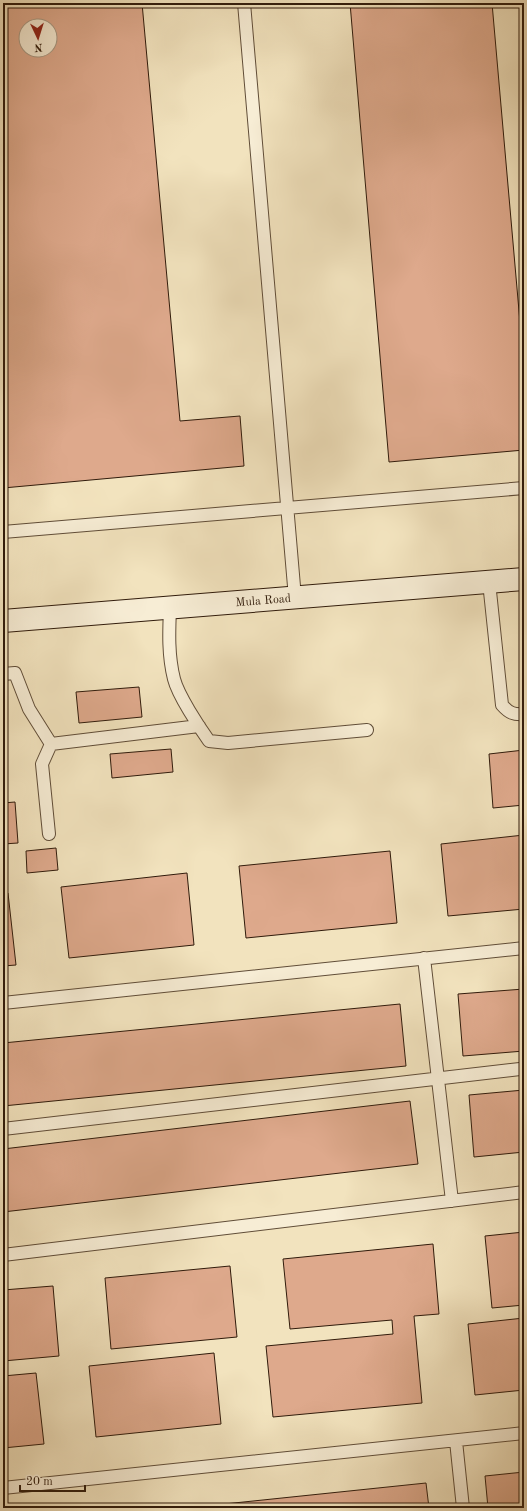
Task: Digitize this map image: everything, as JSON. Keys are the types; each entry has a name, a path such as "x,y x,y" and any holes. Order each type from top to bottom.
{"street":[{"name":"Mula Road","path":"3,621 524,580"}],"lane":[{"path":"244,3 295,598"},
{"path":"3,532 524,488"},
{"path":"489,582 502,706 508,712 515,715 524,714"},
{"path":"170,608 168,645 174,680 199,726 209,741 228,743 367,730"},
{"path":"3,674 15,673 29,709 51,744"},
{"path":"51,744 199,726"},
{"path":"49,834 42,764 51,744"},
{"path":"3,1003 524,948"},
{"path":"424,958 452,1201"},
{"path":"3,1129 520,1069"},
{"path":"3,1255 524,1192"},
{"path":"3,1488 524,1433"},
{"path":"456,1441 462,1508"}],"building":[{"path":"3,3 142,3 180,421 240,416 244,466 3,488"},
{"path":"350,3 492,3 524,368 524,450 389,462"},
{"path":"139,687 142,717 79,723 76,692"},
{"path":"171,749 173,772 112,778 110,754"},
{"path":"524,750 524,805 493,808 489,754"},
{"path":"15,802 18,843 3,844 3,803"},
{"path":"524,835 524,909 448,916 441,844"},
{"path":"56,848 58,870 27,873 26,851"},
{"path":"390,851 397,923 246,938 239,866"},
{"path":"187,873 194,945 69,958 61,887"},
{"path":"8,893 16,965 3,966 3,894"},
{"path":"524,989 524,1051 463,1056 458,994"},
{"path":"400,1004 406,1066 3,1106 3,1043"},
{"path":"524,1090 524,1152 474,1157 469,1095"},
{"path":"410,1101 418,1164 3,1212 3,1149"},
{"path":"524,1232 524,1305 492,1308 485,1236"},
{"path":"433,1244 439,1314 414,1316 422,1403 273,1417 266,1346 393,1334 392,1320 290,1329 283,1259"},
{"path":"230,1266 237,1337 111,1349 105,1278"},
{"path":"53,1286 59,1356 3,1361 3,1290"},
{"path":"524,1318 524,1390 475,1395 468,1324"},
{"path":"214,1353 221,1424 96,1437 89,1366"},
{"path":"36,1373 44,1444 3,1448 3,1376"},
{"path":"524,1472 524,1508 488,1508 485,1476"},
{"path":"426,1483 429,1508 186,1508"}]}
